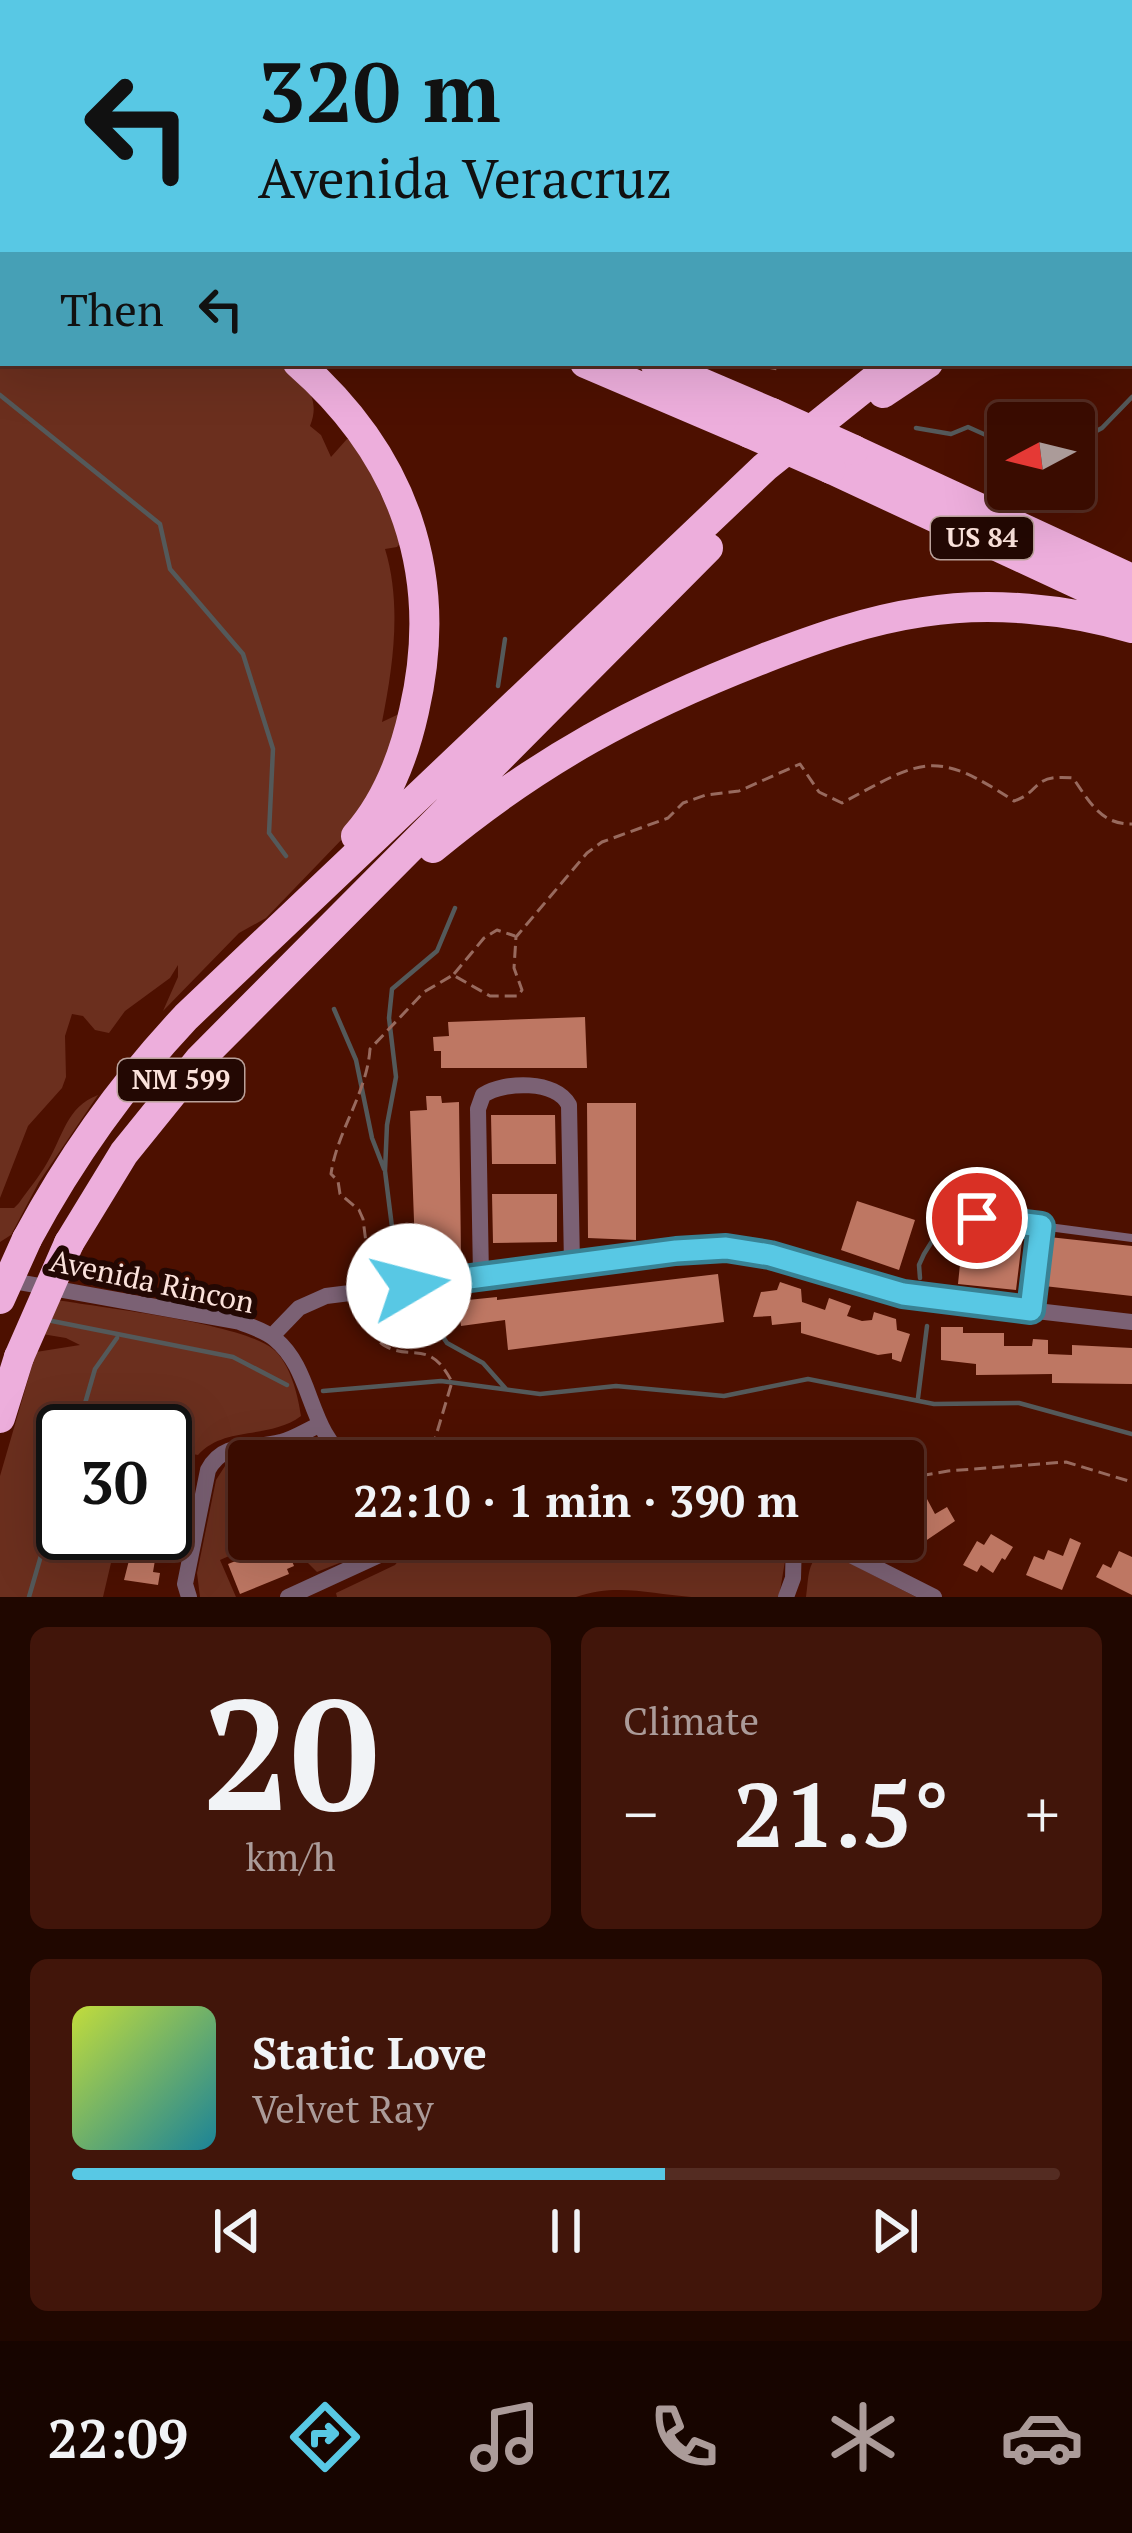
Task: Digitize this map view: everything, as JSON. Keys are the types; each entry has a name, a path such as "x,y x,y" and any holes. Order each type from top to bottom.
{"highway":[{"path":"274,932 368,822 384,796 411,725 424,659 422,582 401,499 362,429 301,366"},
{"name":"US 84","path":"594,366 761,423 843,459 1132,609"},
{"name":"US 84","path":"660,366 761,423"},
{"path":"274,932 765,466 892,366"},
{"path":"321,939 783,474 845,420 924,366"},
{"name":"US 84","path":"843,459 1000,516 1132,579"},
{"path":"1000,516 1077,538 1132,561"},
{"path":"321,939 487,802 539,768 648,707 794,647 881,620 960,609 1018,608 1132,628"},
{"name":"NM 599","path":"0,1298 27,1238 116,1098 186,1017 274,932"},
{"name":"NM 599","path":"0,1418 19,1357 69,1243 124,1153 168,1095 321,939"}],"street":[{"path":"481,1276 478,1109 483,1095 500,1088 554,1088 569,1105 572,1264"},
{"name":"Avenida Rincon","path":"0,1279 240,1322 272,1336 299,1308 318,1298 693,1249 741,1249 903,1294 1132,1322"},
{"path":"272,1336 293,1358 329,1440"},
{"path":"189,1597 185,1584 208,1470 215,1457 228,1448 283,1442 319,1425"},
{"path":"288,1597 369,1560"},
{"path":"786,1597 793,1560"},
{"path":"861,1560 934,1597"}],"lane":[{"path":"977,1218 1132,1238"},
{"path":"1031,1310 1041,1226"}],"path":[{"path":"453,975 490,996 518,996 522,990 514,968 516,937 587,853 602,842 668,818 683,803 739,791 800,764 819,792 842,803 886,778 928,764 962,769 1014,801 1051,776 1073,778 1106,819 1132,824"},
{"path":"371,1282 363,1219 340,1194 332,1165 375,1040 393,1029 434,983 453,975 484,938 497,930 516,937"},
{"path":"372,1310 371,1332 387,1348 415,1350 443,1364 452,1382 435,1439"},
{"path":"432,1440 460,1440"},
{"path":"924,1476 1066,1462 1132,1482"}],"shaded area":[{"path":"0,366 286,366 312,398 310,426 321,435 331,457 347,439 355,438 402,541 385,549 394,613 382,722 399,714 394,747 346,835 266,918 239,933 163,1011 178,977 178,965 170,978 125,1011 109,1033 95,1030 83,1016 72,1014 65,1036 62,1088 28,1126 0,1198"},
{"path":"98,1095 39,1182 11,1235 0,1242 0,1208 19,1203 72,1115"},
{"path":"57,1300 232,1332 273,1349 284,1362 301,1416 275,1428 221,1440 198,1455 192,1454 192,1404 36,1404 36,1560 112,1560 103,1597 0,1597 0,1476 36,1352 80,1345 42,1334"},
{"path":"225,1466 228,1556 220,1560 236,1597 200,1597 197,1573 216,1480"},
{"path":"305,1560 347,1560 317,1572"},
{"path":"399,1560 785,1560 779,1597 691,1597 620,1590 576,1597 337,1597 336,1593"},
{"path":"844,1560 916,1597 806,1597 812,1563"}],"building":[{"path":"585,1017 587,1068 441,1068 441,1051 434,1051 433,1037 449,1036 448,1022"},
{"path":"426,1096 441,1096 442,1103 459,1102 461,1256 443,1256 443,1262 428,1263 427,1248 415,1248 410,1111 427,1110"},
{"path":"587,1103 636,1103 636,1240 588,1238"},
{"path":"491,1115 555,1115 556,1164 492,1164"},
{"path":"492,1194 557,1194 557,1242 493,1243"},
{"path":"857,1201 915,1220 899,1270 841,1250"},
{"path":"963,1234 1022,1241 1016,1290 958,1284"},
{"path":"1049,1237 1132,1246 1132,1296 1044,1286"},
{"path":"718,1274 724,1322 508,1350 505,1320 461,1326 458,1301"},
{"path":"780,1282 801,1289 802,1302 825,1310 829,1298 851,1306 847,1316 862,1321 872,1320 874,1312 896,1319 897,1330 910,1334 901,1362 892,1359 892,1353 878,1355 801,1333 801,1322 772,1325 771,1316 753,1317 761,1292 777,1290"},
{"path":"941,1327 963,1327 963,1333 1004,1333 1004,1346 1032,1346 1033,1339 1048,1340 1048,1354 1072,1355 1072,1345 1132,1348 1132,1384 1052,1383 1052,1374 976,1375 976,1364 941,1360"},
{"path":"924,1501 935,1514 947,1507 955,1521 924,1542"},
{"path":"991,1534 1013,1547 1005,1560 993,1573 981,1565 977,1572 963,1565 977,1541 984,1545"},
{"path":"1070,1538 1081,1543 1062,1590 1026,1575 1034,1556 1044,1560 1048,1550 1063,1556"},
{"path":"1119,1551 1132,1557 1132,1595 1096,1577 1103,1564 1111,1568"},
{"path":"129,1560 155,1560 158,1585 124,1580"},
{"path":"292,1560 294,1566 287,1569 289,1574 240,1594 228,1564"}],"waterway":[{"path":"0,395 160,524 170,569 243,654 273,749 269,833 286,856"},
{"path":"1095,432 1132,397"},
{"path":"916,428 951,434 968,427 987,436"},
{"path":"498,686 505,639"},
{"path":"397,1267 385,1171 396,1077 389,1018 392,989 437,951 455,908"},
{"path":"334,1009 356,1060 372,1138 384,1169"},
{"path":"920,1278 924,1254 966,1187"},
{"path":"426,1312 447,1343 483,1363 506,1389"},
{"path":"47,1320 233,1357 287,1385"},
{"path":"918,1398 927,1326"},
{"path":"85,1404 95,1369 117,1338"},
{"path":"323,1391 441,1381 540,1394 616,1386 724,1396 808,1379 934,1404 1019,1403 1132,1434"},
{"path":"29,1597 40,1560"}],"route":[{"path":"409,1286 726,1248 770,1255 903,1294 1031,1310 1041,1226 977,1218"}]}
